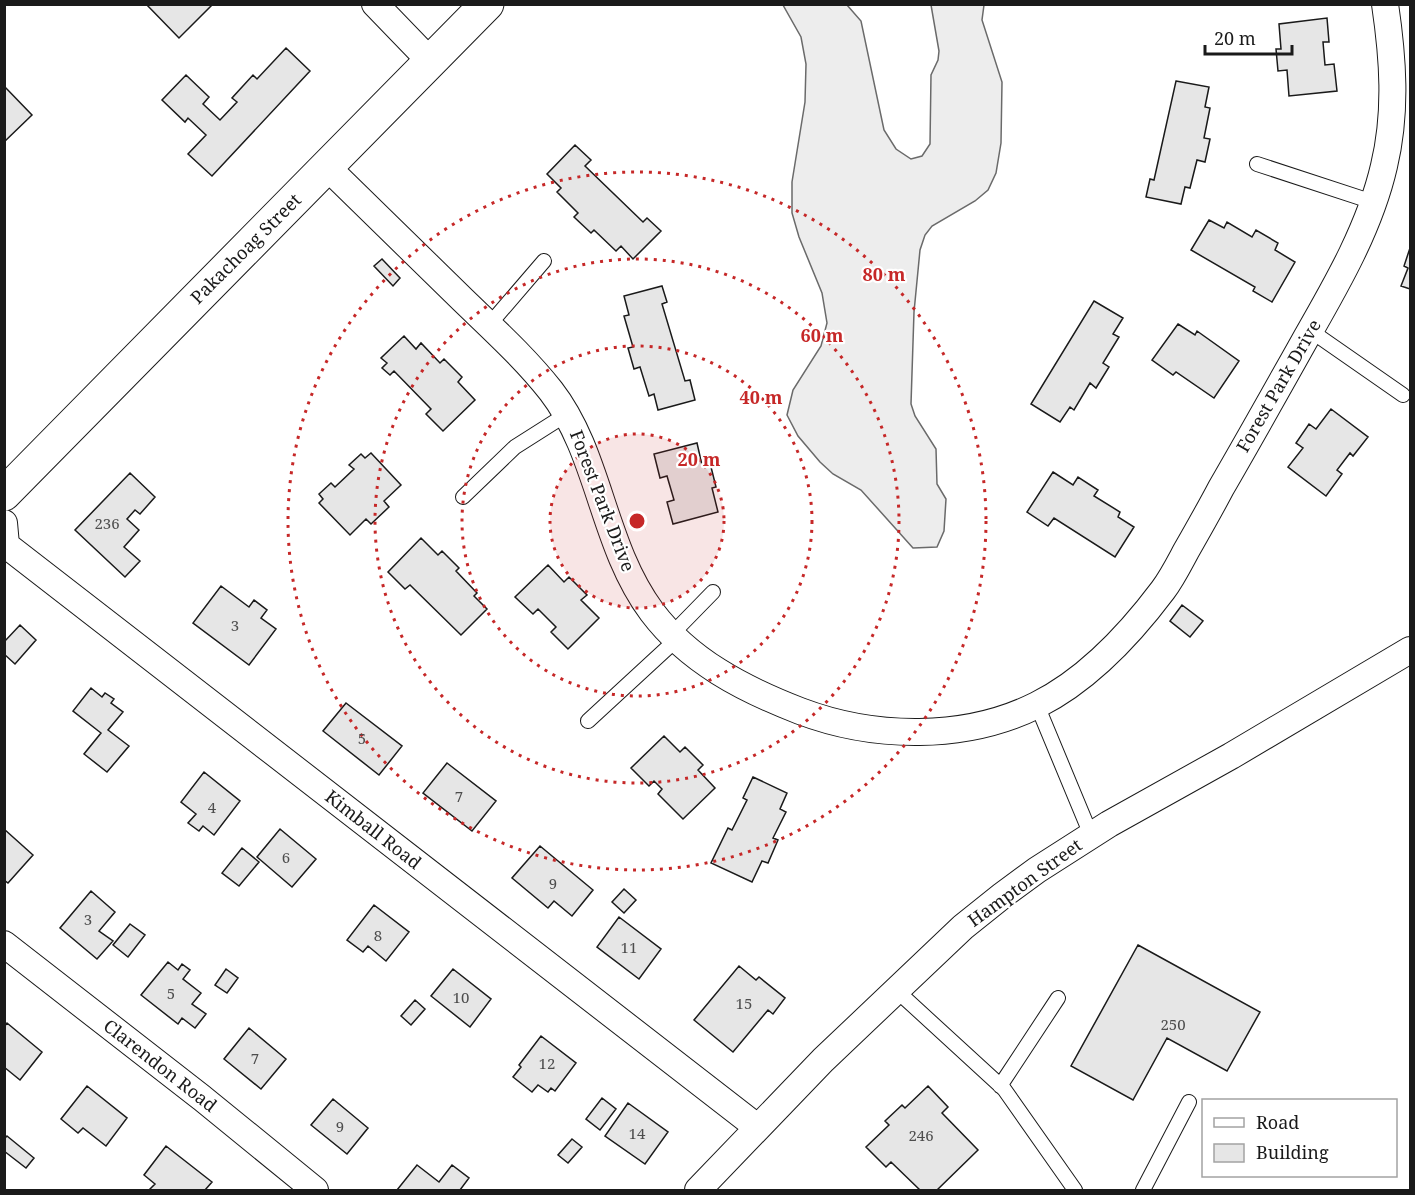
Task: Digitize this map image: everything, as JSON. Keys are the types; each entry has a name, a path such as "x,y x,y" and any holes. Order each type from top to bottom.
{"street":[{"path":"375,4 431,62"},
{"name":"Pakachoag Street","path":"4,494 487,4"},
{"name":"Forest Park Drive","path":"327,167 518,353 551,390 567,414 579,439 610,530 635,586 651,611 674,637 704,663 732,681 762,697 820,719 848,726 901,732 952,730 1010,716 1037,705 1062,690 1108,653 1165,587 1343,274 1373,202 1384,165 1393,111 1392,53 1384,4"},
{"name":"Kimball Road","path":"4,523 6,545 757,1127"},
{"name":"Hampton Street","path":"698,1191 792,1091 896,990 963,927 1003,895 1037,870 1091,836 1410,650"},
{"name":"Clarendon Road","path":"4,944 202,1098 315,1191"}],"lane":[{"path":"1257,164 1373,202"},
{"path":"489,325 544,261"},
{"path":"1311,331 1403,395"},
{"path":"463,497 515,447 567,414"},
{"path":"588,721 674,637 713,592"},
{"path":"1037,705 1091,836"},
{"path":"896,990 1000,1086 1075,1191"},
{"path":"1000,1086 1058,998"},
{"path":"1143,1191 1189,1102"}],"shaded area":[{"path":"783,5 847,5 861,21 884,130 896,149 911,159 922,156 930,144 931,75 938,60 939,51 931,5 984,5 982,20 1002,82 1001,143 996,173 988,190 975,201 932,226 925,235 920,250 914,312 911,404 915,416 936,449 937,484 946,499 944,531 937,547 913,548 861,490 833,474 820,462 798,436 787,415 793,390 821,346 827,323 822,293 799,237 792,213 792,182 805,102 806,64 801,37"}],"building":[{"path":"146,4 213,4 179,38"},
{"path":"1327,18 1329,42 1323,42 1325,65 1334,64 1337,91 1289,96 1287,70 1278,71 1276,49 1281,49 1279,24"},
{"path":"286,48 310,71 212,176 188,154 206,135 188,118 185,122 162,100 186,75 209,97 203,104 220,120 237,102 232,98 253,75 257,79"},
{"path":"1176,81 1209,87 1205,107 1210,108 1204,138 1210,139 1205,162 1197,160 1190,188 1185,187 1181,204 1146,197 1150,179 1154,180"},
{"path":"4,86 32,115 4,142"},
{"path":"575,145 591,160 585,166 643,222 647,218 661,231 633,259 621,246 616,251 594,230 591,233 574,217 578,213 557,192 561,188 547,174"},
{"path":"1209,220 1224,228 1227,222 1252,237 1256,230 1278,243 1275,250 1295,262 1272,302 1253,291 1255,287 1191,250"},
{"path":"1410,248 1410,289 1401,286 1408,268 1404,266"},
{"path":"382,259 400,278 393,286 374,266"},
{"path":"662,286 667,302 662,304 685,381 690,380 695,400 658,410 654,394 649,396 640,367 634,369 628,348 633,347 624,316 629,315 624,296"},
{"path":"1094,301 1123,318 1113,334 1119,337 1103,363 1109,367 1096,388 1090,383 1074,410 1070,407 1060,422 1031,404"},
{"path":"1178,324 1195,335 1197,331 1239,361 1214,398 1176,372 1173,375 1152,360"},
{"path":"404,336 416,349 421,343 440,363 444,359 462,377 458,382 475,400 443,431 426,414 431,409 394,371 390,375 382,368 387,363 381,358"},
{"path":"1331,409 1368,437 1353,456 1350,453 1337,470 1342,474 1326,496 1288,467 1303,448 1296,443 1309,424 1316,429"},
{"path":"697,443 702,465 710,463 716,487 712,488 718,512 673,524 667,502 674,500 667,476 660,478 654,454"},
{"path":"371,453 401,485 384,501 389,507 371,524 366,519 350,535 319,503 323,499 319,494 331,483 335,487 354,469 349,465 361,454 365,458"},
{"path":"1053,472 1073,485 1078,477 1098,490 1094,496 1120,512 1118,517 1134,527 1115,557 1054,518 1048,526 1027,512"},
{"path":"130,473 155,497 140,514 135,510 127,519 139,530 124,547 140,561 125,577 75,530"},
{"path":"421,538 438,555 442,551 459,568 456,571 477,593 474,596 487,609 461,635 410,585 405,589 388,572"},
{"path":"548,565 564,582 569,577 587,595 581,600 599,618 568,649 551,632 556,627 538,609 533,614 515,597"},
{"path":"221,586 249,607 254,600 267,610 261,618 276,629 249,665 193,623"},
{"path":"1182,605 1203,621 1190,637 1170,621"},
{"path":"20,625 36,640 15,664 4,654 4,642"},
{"path":"91,688 102,697 105,693 114,699 111,703 123,712 108,730 129,746 107,772 84,754 101,733 73,711"},
{"path":"346,703 402,746 379,775 323,731"},
{"path":"664,736 680,752 685,747 703,765 698,770 715,788 683,819 658,794 662,789 654,781 649,786 631,768"},
{"path":"447,763 496,801 472,831 423,793"},
{"path":"204,772 240,801 214,835 203,826 199,831 188,823 196,814 181,802"},
{"path":"753,777 787,793 780,809 786,812 773,838 778,840 768,863 762,861 752,882 711,863 728,828 732,830 747,800 743,798"},
{"path":"4,829 33,855 8,883 4,880"},
{"path":"280,829 316,859 292,887 257,857"},
{"path":"540,846 593,890 572,916 554,901 548,908 512,878"},
{"path":"242,848 259,862 239,886 222,873"},
{"path":"624,889 636,900 624,913 612,902"},
{"path":"91,891 115,912 99,931 113,941 97,959 60,928"},
{"path":"374,905 409,932 386,961 368,946 363,952 347,940"},
{"path":"619,917 661,949 639,979 597,947"},
{"path":"130,924 145,935 128,957 113,945"},
{"path":"1138,945 1260,1012 1227,1071 1167,1038 1133,1100 1071,1066"},
{"path":"168,962 178,970 182,964 190,970 183,979 201,993 192,1004 206,1014 195,1028 182,1018 178,1024 141,995"},
{"path":"739,966 756,980 759,977 785,998 773,1014 768,1010 733,1052 694,1020"},
{"path":"226,969 238,978 227,993 215,985"},
{"path":"453,969 491,999 470,1027 431,996"},
{"path":"415,1000 425,1009 411,1025 401,1016"},
{"path":"7,1023 42,1052 20,1080 4,1067 4,1027"},
{"path":"249,1028 286,1059 261,1089 224,1059"},
{"path":"541,1036 576,1063 555,1091 551,1088 548,1092 538,1085 532,1092 513,1077 521,1067 519,1065"},
{"path":"87,1086 127,1118 106,1146 83,1128 78,1133 61,1119"},
{"path":"928,1086 948,1107 942,1113 978,1150 937,1190 920,1190 891,1162 886,1167 866,1147 889,1125 885,1121 902,1105 905,1108"},
{"path":"602,1098 616,1109 600,1130 586,1119"},
{"path":"333,1099 368,1128 347,1154 311,1125"},
{"path":"628,1103 668,1132 645,1164 605,1136"},
{"path":"7,1136 34,1158 26,1168 4,1151 4,1139"},
{"path":"572,1139 582,1147 568,1163 558,1155"},
{"path":"166,1146 212,1182 205,1190 149,1190 155,1184 144,1175"},
{"path":"417,1165 439,1182 452,1165 469,1178 460,1190 397,1190"}]}
